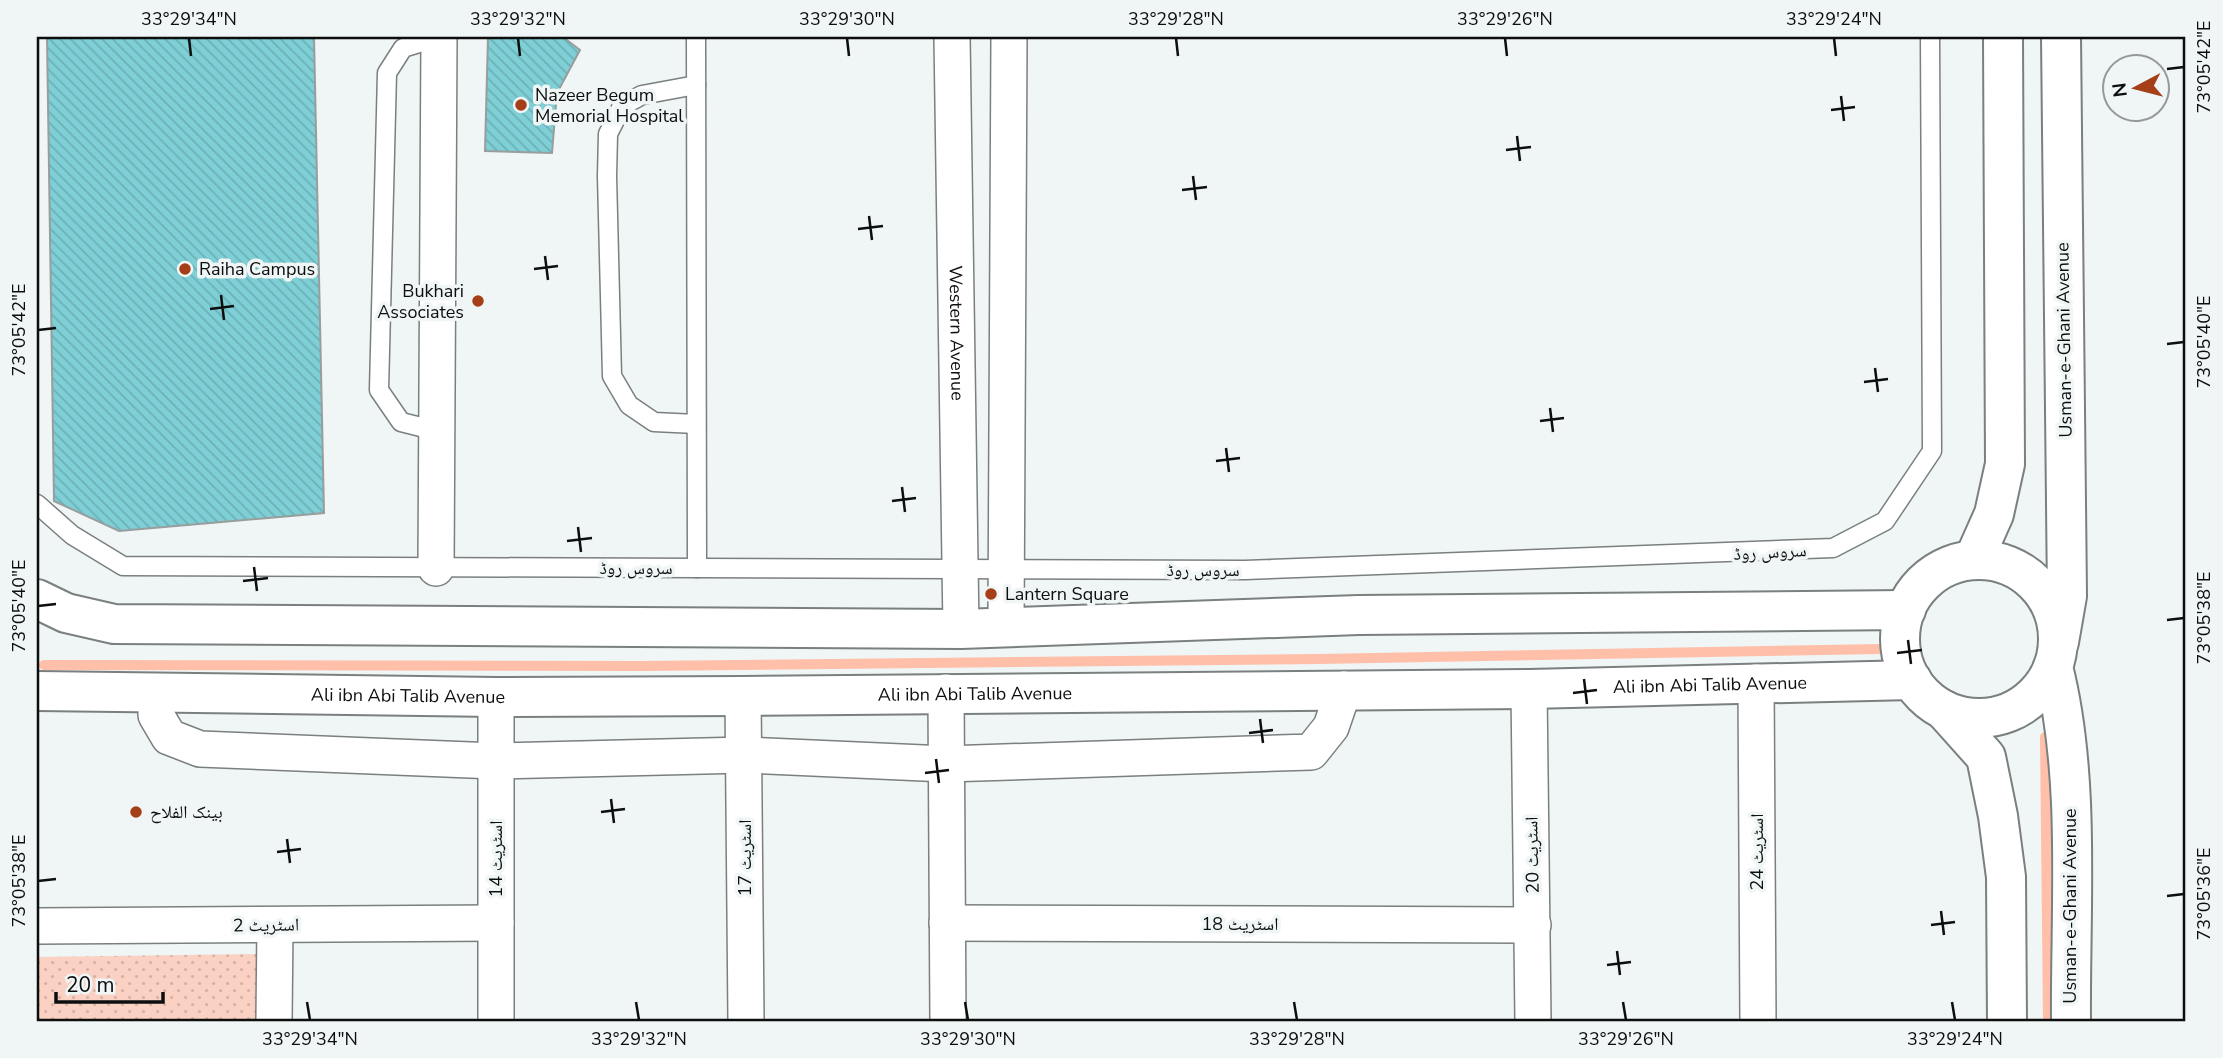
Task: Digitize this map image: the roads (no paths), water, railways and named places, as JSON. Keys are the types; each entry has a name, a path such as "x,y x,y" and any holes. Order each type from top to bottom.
{"main road":[{"path":"1975,559 1994,514 2006,464 2003,37"},
{"name":"Usman-e-Ghani Avenue","path":"2061,37 2067,596 2056,655 2069,754 2071,1021"},
{"path":"1944,710 1970,718 1996,717 2020,707 2040,690 2056,655 2044,593 2025,573 2001,562 1975,559 1952,564 1933,574 1916,590 1906,611 1900,634 1902,657 1912,680 1926,697 1944,710 1986,757 2006,877 2007,1021"},
{"path":"37,599 66,612 114,624 961,629 1359,615 1906,611"},
{"name":"Ali ibn Abi Talib Avenue","path":"37,691 496,697 743,696 946,692 1529,689 1912,680"}],"street":[{"path":"436,568 439,37"},
{"name":"Western Avenue","path":"953,37 961,629"},
{"path":"1006,626 1009,37"},
{"name":"اسٹریٹ 24","path":"1756,682 1758,1021"},
{"path":"156,694 156,715 169,737 200,749 495,761 745,755 946,764 1311,752 1331,727 1344,689"},
{"name":"اسٹریٹ 20","path":"1529,689 1533,1021"},
{"path":"946,692 948,1021"},
{"name":"اسٹریٹ 17","path":"743,696 746,1021"},
{"name":"اسٹریٹ 14","path":"496,697 496,1021"},
{"name":"اسٹریٹ 2","path":"37,926 496,923"},
{"name":"اسٹریٹ 18","path":"947,923 1533,925"},
{"path":"274,1021 275,925"}],"lane":[{"path":"437,430 401,422 379,390 387,72 403,48 439,37"},
{"path":"695,37 697,568"},
{"name":"سروس روڈ","path":"37,504 72,535 123,566 1245,570 1833,548 1885,521 1932,451 1930,37"},
{"path":"696,85 642,95 622,106 608,134 607,176 612,376 629,405 654,422 696,425"}],"waterway":[{"path":"44,665 641,666 1318,659 1882,649"},
{"path":"2045,737 2048,1021"}],"place":[{"name":"Nazeer Begum Memorial Hospital","path":"521,105"},
{"name":"Raiha Campus","path":"185,269"},
{"name":"Bukhari Associates","path":"478,301"},
{"name":"Lantern Square","path":"991,594"},
{"name":"بینک الفلاح","path":"136,812"}]}
